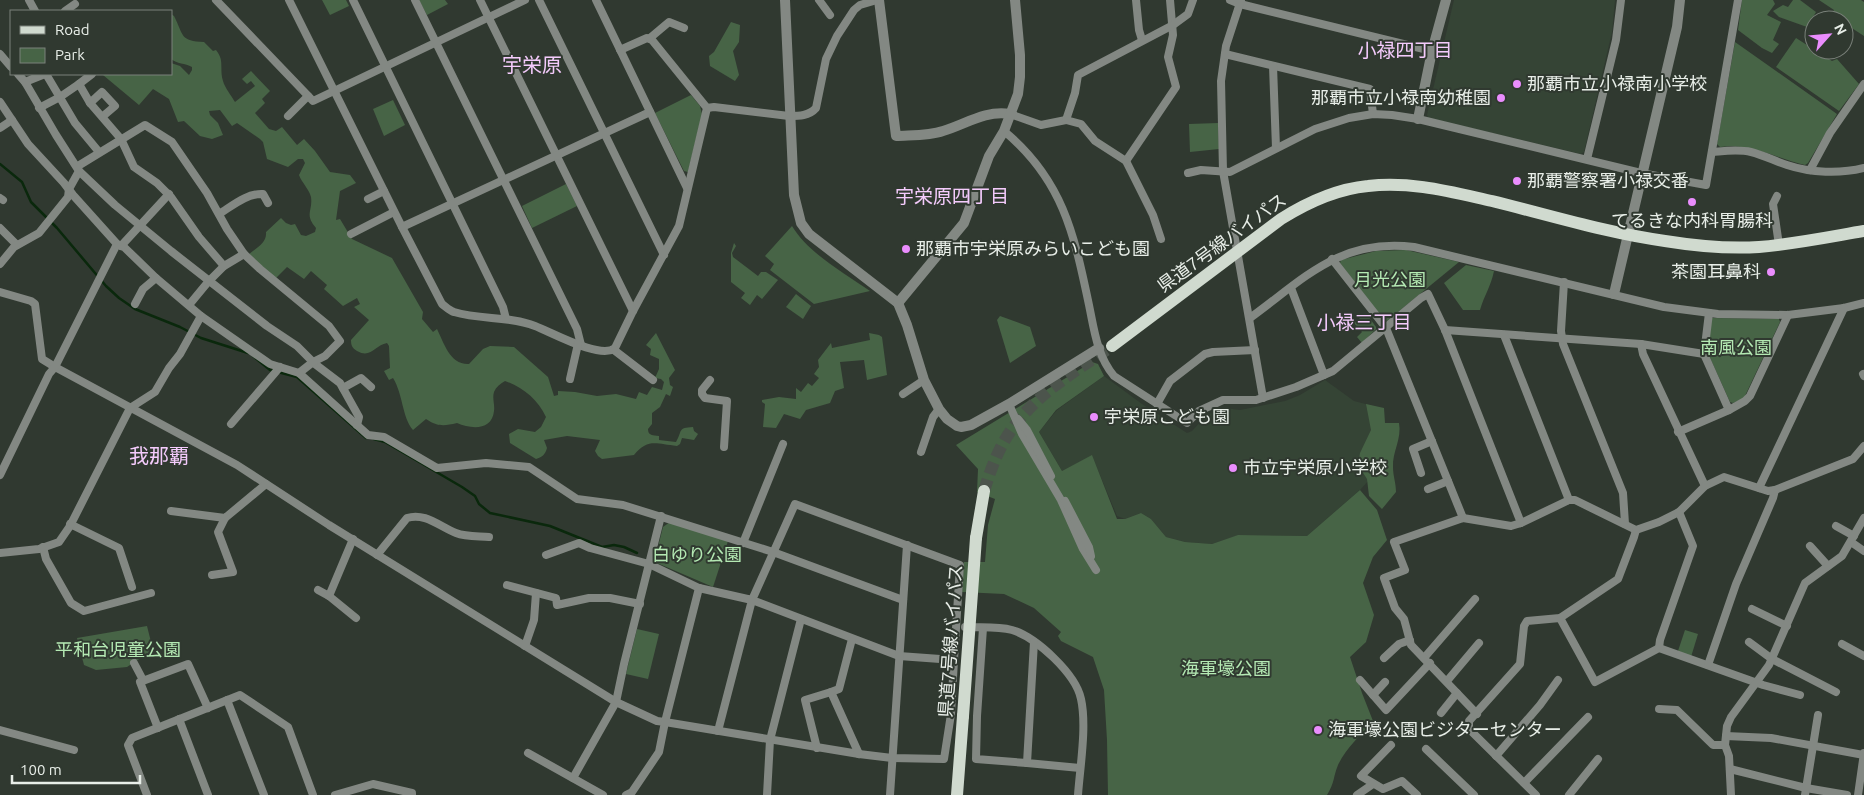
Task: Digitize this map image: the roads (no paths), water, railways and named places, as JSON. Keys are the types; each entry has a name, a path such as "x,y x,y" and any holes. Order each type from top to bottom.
{"main road":[{"name":"県道7号線バイパス","path":"1112,346 1281,219 1309,203 1348,190 1387,184 1438,188 1627,234 1668,242 1712,246 1757,247 1864,231"},
{"name":"県道7号線バイパス","path":"956,795 976,538 984,491"}],"street":[{"path":"216,0 313,101 525,0"},
{"path":"289,0 394,212 442,304 453,312 506,319 533,325 570,342 604,352 614,350 654,380"},
{"path":"353,0 503,307 506,319"},
{"path":"415,0 578,329 579,344 570,379"},
{"path":"480,0 633,311"},
{"path":"539,0 664,254"},
{"path":"596,0 688,188"},
{"path":"785,0 794,195 801,223 809,234 898,303 904,314 924,380 939,409 952,423 961,427 971,425 1011,409 1099,348"},
{"path":"819,0 830,15"},
{"path":"707,108 714,107 789,116 810,113 816,108 826,59 837,36 854,10 866,2 878,0 896,136 941,132 986,114 999,112 1041,125 1066,120 1081,124 1095,141 1126,161 1153,215 1161,239"},
{"path":"898,303 964,223 988,156 1004,131 1018,94 1020,77 1015,0"},
{"path":"1136,0 1142,40"},
{"path":"1126,161 1176,86 1168,57 1173,34 1170,0"},
{"path":"1066,120 1075,93 1078,75 1172,25 1188,14 1193,0"},
{"path":"1230,0 1432,51"},
{"path":"1418,119 1432,51 1446,0"},
{"path":"1587,159 1616,40 1621,0"},
{"path":"1614,294 1677,27 1680,0"},
{"path":"1188,173 1201,170 1230,172 1326,124 1373,114 1418,119 1642,172 1706,185 1738,0"},
{"path":"1241,2 1224,54 1222,80 1223,171 1263,398"},
{"path":"66,10 75,4"},
{"path":"620,50 650,38 669,22 684,28"},
{"path":"650,38 707,108"},
{"path":"0,54 10,65"},
{"path":"1224,54 1370,89 1373,114"},
{"path":"1273,66 1276,148"},
{"path":"19,75 78,168 140,226 208,282 297,346 313,362 340,383 359,417 357,425"},
{"path":"25,82 42,75"},
{"path":"46,75 75,123 99,152"},
{"path":"39,108 60,98 91,75"},
{"path":"79,84 90,103 121,139 134,167 169,194 199,237 224,266"},
{"path":"1810,170 1830,133 1864,84"},
{"path":"90,103 102,92 115,106 102,117"},
{"path":"288,116 308,96"},
{"path":"0,102 28,144 119,245 124,247 156,278 201,316 270,364 299,373 368,435 384,438 437,468 486,464 528,466 577,499 623,505 661,516 773,552 902,600"},
{"path":"614,350 633,311 680,226 707,108"},
{"path":"402,227 650,112"},
{"path":"0,128 12,120"},
{"path":"0,264 17,245 39,233 54,216 68,196 78,168 99,152 145,125 172,142 207,193 244,254 260,270 329,326 340,341 325,356 313,362 299,373"},
{"path":"1004,131 1028,154 1049,181 1068,220 1076,246 1099,348 1114,376 1187,423 1199,411 1224,400 1256,400 1324,375 1341,365 1428,294 1445,330 1522,523"},
{"path":"1712,152 1738,150 1751,152 1790,166 1810,170 1848,171 1864,168"},
{"path":"368,198 384,190"},
{"path":"0,475 49,374 55,367 102,274 119,245 140,226 169,194"},
{"path":"219,214 247,197 257,194 263,194 268,203"},
{"path":"1777,196 1774,204 1779,245"},
{"path":"351,234 394,212"},
{"path":"0,228 17,245"},
{"path":"1250,318 1312,271 1332,259 1374,247 1407,246 1664,307 1710,313 1788,315 1844,308 1864,303"},
{"path":"189,306 208,282 224,266 244,254"},
{"path":"1332,259 1386,328 1463,518"},
{"path":"135,304 143,288 156,278"},
{"path":"1564,282 1562,338 1623,493 1625,524"},
{"path":"1291,288 1324,375"},
{"path":"0,292 31,301 35,304 42,359 238,465 377,555 616,702 657,721 817,748 859,754 892,758 944,759 951,714 960,565 795,504 752,600 718,731"},
{"path":"1759,488 1844,308"},
{"path":"1710,313 1704,354 1729,410"},
{"path":"1678,432 1729,410 1750,396 1788,315"},
{"path":"0,554 43,547 59,542 130,408 154,392 201,316"},
{"path":"1445,330 1641,344 1704,354"},
{"path":"1504,335 1569,500"},
{"path":"1641,344 1643,354 1704,486"},
{"path":"1157,404 1175,376 1205,354 1255,350"},
{"path":"231,424 280,368"},
{"path":"343,388 361,378 371,387"},
{"path":"710,380 702,390 705,398 726,401 724,447"},
{"path":"903,394 924,380"},
{"path":"921,452 933,416 939,409"},
{"path":"1011,409 1027,430 1074,517 1089,547 1096,570"},
{"path":"1421,473 1413,449 1432,441"},
{"path":"743,543 783,444"},
{"path":"1476,714 1447,681 1411,645 1404,619 1395,608 1384,578 1405,570 1394,542 1463,518 1512,526 1569,500 1575,500 1636,530 1659,522 1679,512 1704,486 1724,477 1759,488 1775,490 1853,459 1864,446"},
{"path":"1428,489 1448,480"},
{"path":"212,575 233,572 218,532 225,518 266,484"},
{"path":"1708,665 1736,584 1775,490"},
{"path":"171,511 225,518"},
{"path":"1659,648 1660,640 1693,546 1679,512"},
{"path":"377,555 408,518 413,516 422,516 458,534 489,537"},
{"path":"572,778 616,702 661,516"},
{"path":"1731,795 1729,756 1725,745 1727,726 1731,717 1772,659 1806,583 1842,556 1864,518"},
{"path":"70,524 119,548 132,587"},
{"path":"1836,526 1864,550"},
{"path":"1535,795 1469,728 1469,721 1520,664 1524,626 1527,621 1560,618 1618,579 1636,530"},
{"path":"329,596 353,539"},
{"path":"546,555 579,543 590,548 649,564 699,588 752,600 899,656 954,660"},
{"path":"890,795 907,545"},
{"path":"1810,546 1828,566"},
{"path":"43,547 46,559 71,603 84,611 151,594"},
{"path":"507,585 556,598 556,605 589,598 610,598 640,604"},
{"path":"626,795 632,792 659,752 699,588"},
{"path":"318,590 329,596 356,618"},
{"path":"526,646 534,620 536,593"},
{"path":"1360,680 1386,710 1475,599"},
{"path":"1752,609 1787,626"},
{"path":"1560,618 1594,682 1659,648 1756,683 1800,695"},
{"path":"767,795 770,740 800,619"},
{"path":"956,626 1013,631 1034,642 1049,654 1070,677 1079,692 1083,717 1078,795"},
{"path":"983,628 976,760 1080,768"},
{"path":"817,748 806,700 839,689 852,639"},
{"path":"1384,658 1399,644 1410,640"},
{"path":"1028,763 1034,642"},
{"path":"1749,642 1772,659 1836,692"},
{"path":"1447,681 1479,643"},
{"path":"1842,644 1864,656"},
{"path":"134,662 143,680"},
{"path":"158,728 140,682 143,680 188,664 208,708"},
{"path":"1496,756 1540,705 1558,680"},
{"path":"1373,695 1385,682"},
{"path":"831,692 859,754"},
{"path":"1441,713 1457,693"},
{"path":"147,795 128,745 132,738 240,695 288,727 313,795"},
{"path":"227,700 264,795"},
{"path":"1659,709 1677,710 1713,745 1725,745"},
{"path":"1805,792 1818,715"},
{"path":"1524,783 1588,717"},
{"path":"178,719 208,795"},
{"path":"0,730 74,750"},
{"path":"1726,736 1771,738 1864,754 1858,795"},
{"path":"1391,745 1361,776 1383,789 1402,781 1417,795"},
{"path":"1426,749 1474,795"},
{"path":"528,753 603,795"},
{"path":"1570,795 1598,759"},
{"path":"1730,769 1805,792 1846,795"},
{"path":"335,795 373,784 412,793 412,795"},
{"path":"1357,795 1373,784"},
{"path":"360,787 363,795"}],"waterway":[{"path":"0,164 22,182 31,202 57,228 106,286 119,298 135,309 180,327 201,338 248,353"},
{"path":"253,356 270,370 297,377 366,438"},
{"path":"374,439 385,442 462,487 475,496 479,504 490,513 550,526 602,547 614,545 637,553"}],"tunnel":[{"path":"984,491 1000,448 1025,413 1060,382 1112,346"}],"place":[{"name":"那覇市立小禄南小学校","path":"1517,84"},
{"name":"那覇市立小禄南幼稚園","path":"1501,98"},
{"name":"那覇警察署小禄交番","path":"1517,181"},
{"name":"てるきな内科胃腸科","path":"1692,202"},
{"name":"那覇市宇栄原みらいこども園","path":"906,249"},
{"name":"茶園耳鼻科","path":"1771,272"},
{"name":"宇栄原こども園","path":"1094,417"},
{"name":"市立宇栄原小学校","path":"1233,468"},
{"name":"海軍壕公園ビジターセンター","path":"1318,730"}],"district":[{"name":"小禄四丁目","path":"1405,50"},
{"name":"宇栄原","path":"532,65"},
{"name":"宇栄原四丁目","path":"952,196"},
{"name":"小禄三丁目","path":"1364,322"},
{"name":"我那覇","path":"159,456"}],"park label":[{"name":"月光公園","path":"1390,280"},
{"name":"南風公園","path":"1736,348"},
{"name":"白ゆり公園","path":"697,555"},
{"name":"平和台児童公園","path":"118,650"},
{"name":"海軍壕公園","path":"1226,669"}]}
